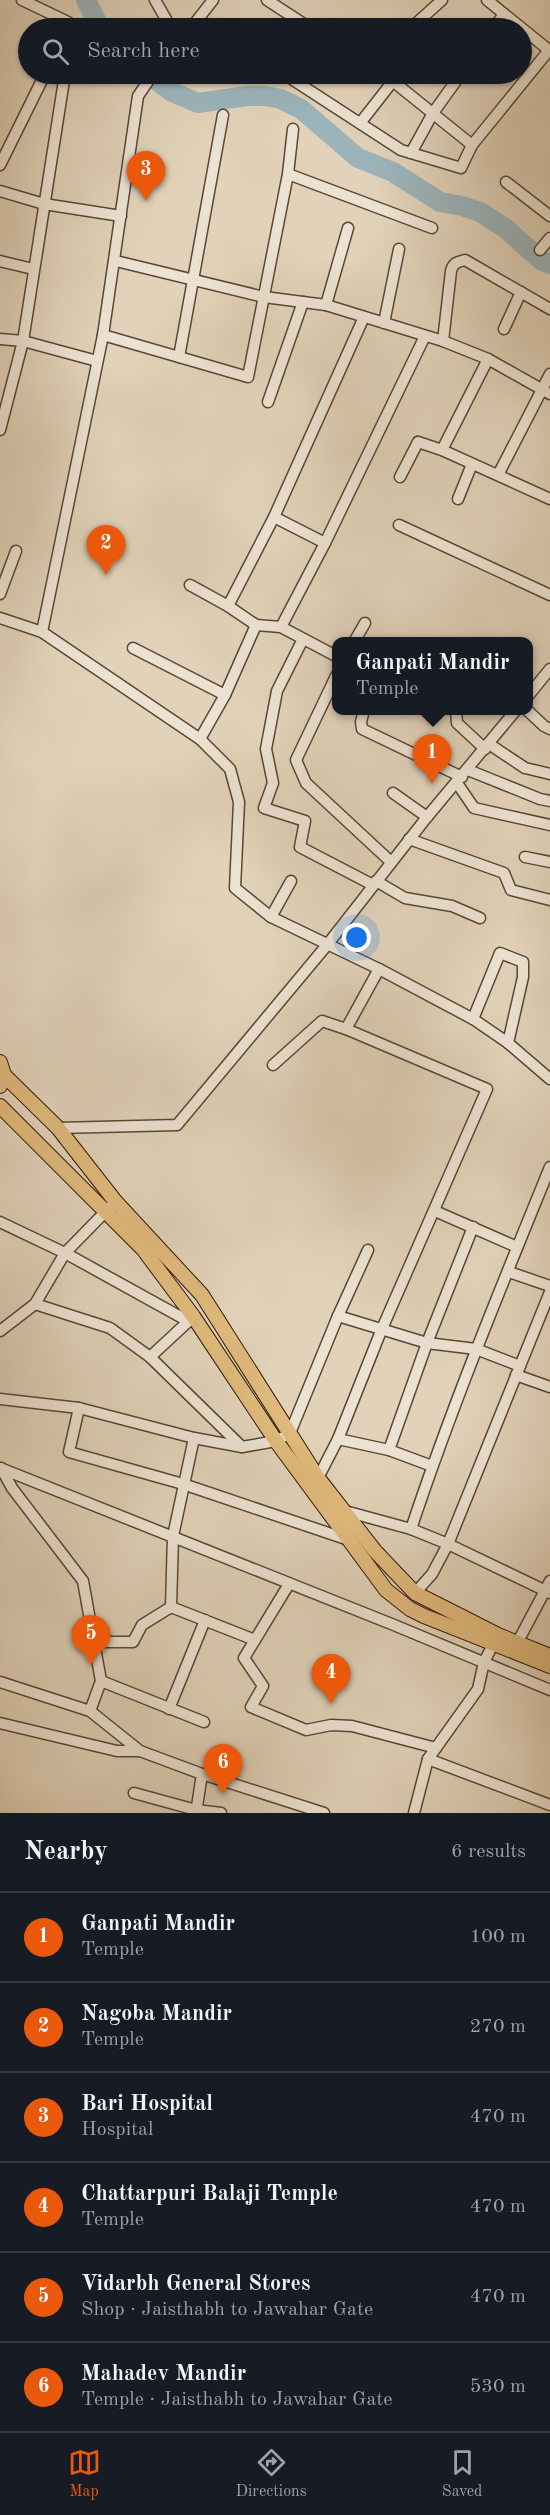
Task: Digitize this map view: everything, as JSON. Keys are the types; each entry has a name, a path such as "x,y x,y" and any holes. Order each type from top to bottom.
{"main road":[{"path":"1,1074 58,1128 116,1201 202,1295 318,1478 375,1551 415,1593 495,1640"},
{"path":"0,1106 143,1249 276,1441 386,1590 424,1616 495,1640 550,1666"},
{"path":"514,1648 550,1656"}],"street":[{"path":"22,0 60,18"},
{"path":"155,0 165,18"},
{"path":"199,18 213,0"},
{"path":"422,18 442,0"},
{"path":"487,0 509,18"},
{"path":"269,1 295,18"},
{"path":"501,18 504,14"},
{"path":"532,36 550,50 532,72"},
{"path":"0,165 40,84"},
{"path":"0,430 23,341 63,84"},
{"path":"42,632 103,335 116,261 138,96 145,84"},
{"path":"300,84 401,150 461,168 472,145 522,84"},
{"path":"361,122 391,84"},
{"path":"397,84 472,145"},
{"path":"411,153 433,113 455,84"},
{"path":"180,357 223,115"},
{"path":"103,335 248,377 288,174 294,129"},
{"path":"288,174 432,228"},
{"path":"506,182 550,216"},
{"path":"0,191 45,204 122,216"},
{"path":"326,305 348,228"},
{"path":"540,250 550,238"},
{"path":"384,323 399,249"},
{"path":"443,341 451,271 457,262 465,260 550,309"},
{"path":"0,261 33,270"},
{"path":"116,261 264,297 326,305 443,341 488,359 546,392"},
{"path":"504,329 522,292"},
{"path":"268,402 303,302"},
{"path":"228,606 274,517 364,317"},
{"path":"281,627 325,543 425,336"},
{"path":"0,339 23,341 97,360"},
{"path":"442,450 488,359"},
{"path":"498,475 546,392 550,374"},
{"path":"400,477 418,442 442,450 550,499"},
{"path":"458,499 472,464"},
{"path":"274,517 325,543"},
{"path":"399,525 550,595"},
{"path":"0,594 16,551"},
{"path":"190,585 256,625 281,627 332,654"},
{"path":"0,618 42,632 200,740 230,769 239,802 235,888 272,917 379,969 473,1019 508,1043 550,1079"},
{"path":"357,637 365,623"},
{"path":"200,740 225,695 256,625"},
{"path":"303,639 277,691 266,749 273,783 264,808 305,821 300,847 405,898 452,906 480,918"},
{"path":"133,648 225,695"},
{"path":"533,690 550,669"},
{"path":"332,684 296,760 306,783 391,862"},
{"path":"363,715 362,729 462,777 550,801"},
{"path":"456,715 457,723 487,746 525,768 550,774"},
{"path":"58,1128 177,1125 327,945 409,839 513,715"},
{"path":"532,715 550,729"},
{"path":"462,777 474,808 550,825"},
{"path":"393,793 427,817"},
{"path":"409,839 504,873 511,890 550,900"},
{"path":"525,857 550,862"},
{"path":"272,917 291,881"},
{"path":"473,1019 501,953 522,962 523,977 508,1043"},
{"path":"346,1029 379,969"},
{"path":"273,1065 322,1021 487,1089 381,1331 338,1439 318,1478"},
{"path":"411,1529 476,1349 550,1167"},
{"path":"0,1331 35,1304 65,1253 116,1201"},
{"path":"435,1211 517,1247"},
{"path":"0,1222 191,1319 150,1357"},
{"path":"389,1450 427,1343 473,1227"},
{"path":"0,1399 79,1408 194,1438 242,1447 276,1441 290,1433 368,1250"},
{"path":"509,1272 550,1286"},
{"path":"415,1593 432,1574 448,1544 550,1292"},
{"path":"35,1304 110,1328 150,1357 242,1447"},
{"path":"338,1316 381,1331 427,1343 476,1349 550,1387"},
{"path":"79,1408 69,1452 183,1484 349,1540"},
{"path":"171,1607 173,1536 194,1438"},
{"path":"338,1439 389,1450 432,1466"},
{"path":"1,1468 550,1690"},
{"path":"1,1468 12,1488 83,1581 101,1681 90,1711"},
{"path":"345,1511 411,1529 548,1588 514,1648"},
{"path":"289,1584 244,1658 263,1686 252,1707 306,1730 331,1725 351,1726 436,1748"},
{"path":"93,1642 133,1642 142,1625 171,1607"},
{"path":"171,1607 255,1640"},
{"path":"169,1709 205,1620"},
{"path":"414,1813 428,1759 478,1689 484,1662 495,1640"},
{"path":"101,1681 204,1722"},
{"path":"0,1682 90,1711 140,1751 316,1812"},
{"path":"0,1723 117,1751 140,1751"},
{"path":"428,1759 550,1805"},
{"path":"196,1812 202,1774"},
{"path":"134,1793 196,1812 220,1813"}],"waterway":[{"path":"86,0 95,18"},
{"path":"161,84 172,92 198,103 247,96 281,99 301,109 358,158 393,172 440,202 480,212 505,228 541,260 550,264"}],"place":[{"name":"Bari Hospital","path":"146,201"},
{"name":"Nagoba Mandir","path":"106,575"},
{"name":"Ganpati Mandir","path":"432,784"},
{"name":"Vidarbh General Stores","path":"91,1665"},
{"name":"Chattarpuri Balaji Temple","path":"331,1704"},
{"name":"Mahadev Mandir","path":"223,1794"}]}
